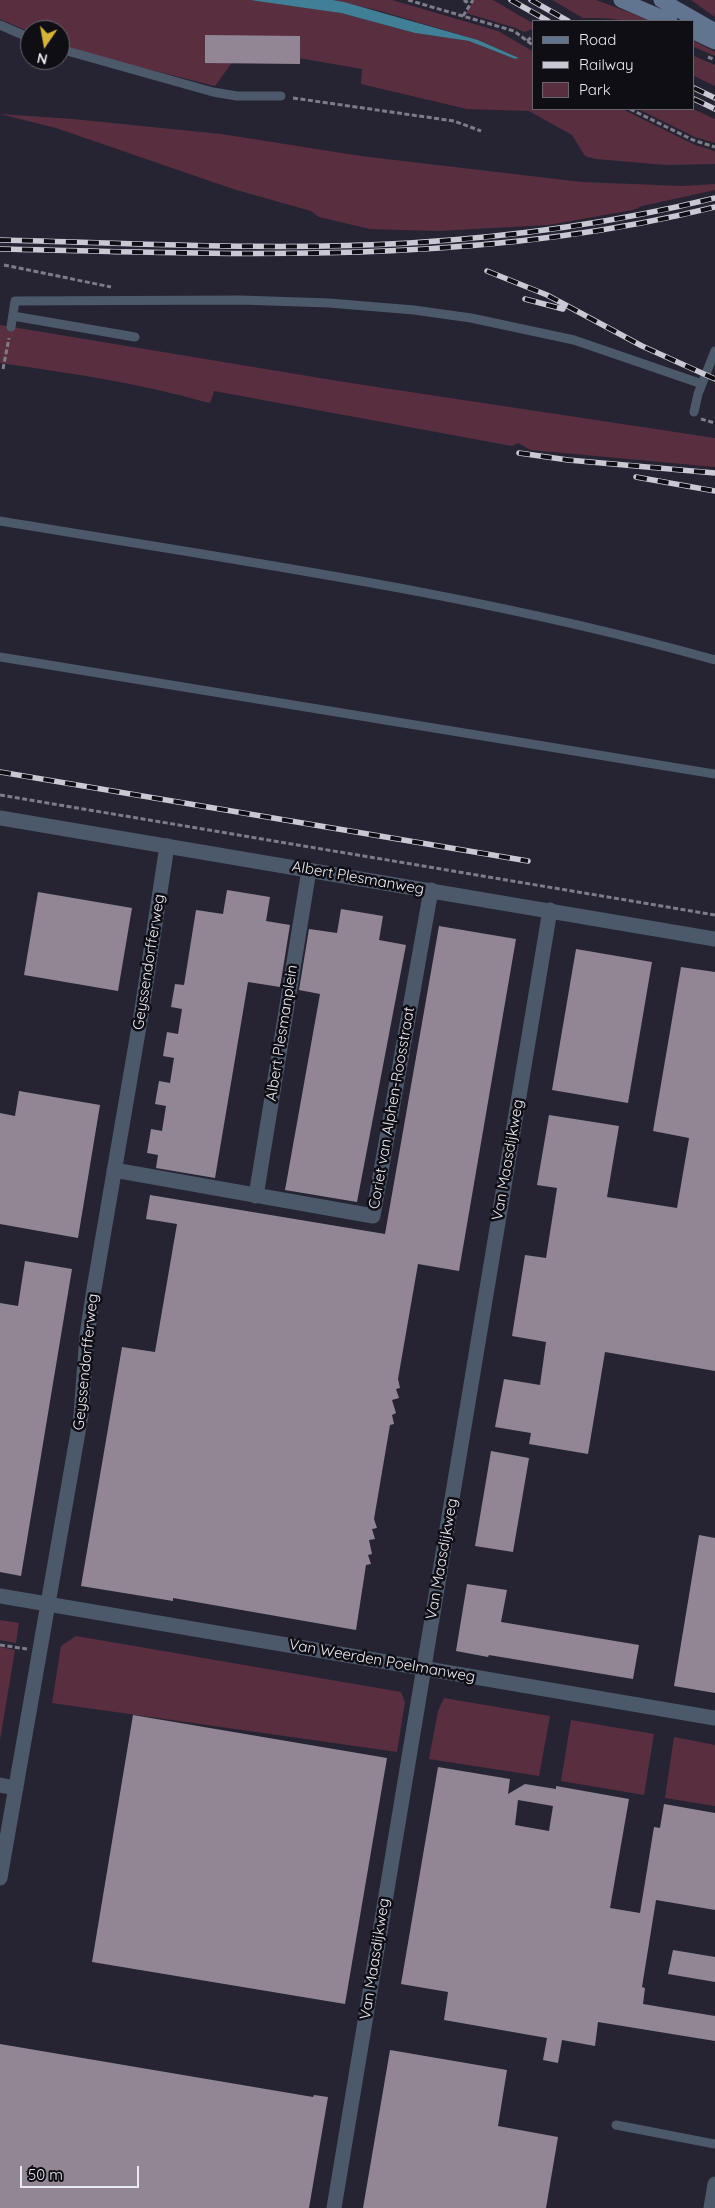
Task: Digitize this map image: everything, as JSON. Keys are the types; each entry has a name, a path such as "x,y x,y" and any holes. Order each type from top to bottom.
{"main road":[{"path":"621,0 668,20"},
{"path":"661,0 715,31"},
{"path":"695,32 715,42"}],"street":[{"name":"Albert Plesmanweg","path":"0,818 715,939"},
{"name":"Geyssendorfferweg","path":"0,1878 81,1416 87,1335 167,846"},
{"name":"Albert Plesmanplein","path":"256,1196 308,870"},
{"name":"Coriet van Alphen-Roosstraat","path":"114,1170 373,1216 431,890"},
{"name":"Van Maasdijkweg","path":"334,2208 550,910"},
{"name":"Van Weerden Poelmanweg","path":"0,1596 715,1718"},
{"path":"0,1785 16,1788"},
{"path":"711,2208 715,2184"}],"lane":[{"path":"0,25 20,34"},
{"path":"70,52 219,93 236,96 281,96"},
{"path":"11,327 15,301 282,301 414,310 471,318 574,340 702,384"},
{"path":"12,316 135,337"},
{"path":"694,412 702,384 715,351"},
{"path":"0,521 489,605 573,623 715,660"},
{"path":"0,657 715,774"},
{"path":"616,2125 715,2144"}],"path":[{"path":"408,0 514,31 532,45"},
{"path":"464,0 466,2 469,0"},
{"path":"462,16 473,0"},
{"path":"527,41 532,37"},
{"path":"281,96 454,120 481,131"},
{"path":"632,110 693,140 715,147"},
{"path":"4,265 124,290 124,300"},
{"path":"3,369 11,327"},
{"name":"Albert Plesmanweg","path":"0,795 715,915"},
{"path":"0,1645 40,1652"}],"green space":[{"path":"0,0 250,0 341,13 415,33 469,41 515,59 519,58 478,40 380,11 333,0 392,0 498,31 532,51 532,110 624,110 695,145 715,151 715,164 665,165 596,159 585,156 572,135 529,111 467,109 361,84 362,69 264,52 236,57 215,86 95,56 70,47 70,20 20,20 20,28 0,19"},
{"path":"474,0 493,0 532,23 532,30 524,32 466,13"},
{"path":"552,0 596,0 650,20 621,20 583,18"},
{"path":"691,0 715,0 715,17"},
{"path":"695,42 715,52 715,56 695,47"},
{"path":"695,56 715,65 715,86 695,76"},
{"path":"640,110 695,110 715,119 715,143 695,137"},
{"path":"0,114 73,119 221,134 361,156 582,182 682,186 715,184 715,190 642,206 633,210 548,225 438,231 370,229 319,217 311,211 233,189 56,128"},
{"path":"0,325 344,382 715,438 715,467 531,450 518,443 512,446 214,391 209,403 131,384 0,363"},
{"path":"0,1620 19,1623 16,1643 0,1640"},
{"path":"76,1636 401,1692 405,1702 397,1752 52,1703 61,1646"},
{"path":"0,1647 15,1650 0,1740"},
{"path":"444,1698 550,1716 539,1776 429,1759 438,1711"},
{"path":"571,1720 654,1734 644,1795 561,1781"},
{"path":"674,1737 715,1745 715,1806 665,1798"}],"water":[{"path":"250,0 333,0 344,2 478,40 519,58 515,59 469,41 415,33 341,13"}],"building":[{"path":"205,35 300,36 300,64 205,63"},
{"path":"227,890 270,897 266,921 290,925 280,987 248,982 215,1178 156,1168 158,1155 147,1153 151,1129 162,1131 166,1106 155,1104 159,1081 170,1083 174,1058 163,1056 167,1032 178,1034 182,1009 171,1007 175,984 184,985 196,910 223,914"},
{"path":"38,892 132,908 118,991 24,975"},
{"path":"341,909 383,916 379,940 406,945 357,1202 285,1190 320,994 299,990 309,929 337,933"},
{"path":"439,926 516,939 459,1271 418,1264 398,1379 400,1388 396,1389 399,1398 392,1400 396,1413 392,1415 394,1424 390,1425 374,1519 377,1528 372,1529 375,1539 369,1540 372,1554 368,1555 371,1564 366,1565 356,1630 173,1598 173,1601 81,1586 122,1347 155,1352 177,1224 146,1219 150,1195 385,1234"},
{"path":"576,949 652,962 628,1103 552,1090"},
{"path":"681,967 715,972 715,1371 605,1352 588,1454 529,1444 531,1433 495,1427 504,1379 540,1385 546,1342 512,1336 525,1255 546,1258 557,1188 537,1185 549,1115 619,1126 607,1197 677,1208 689,1138 653,1131"},
{"path":"19,1091 100,1105 78,1238 0,1224 0,1113 15,1116"},
{"path":"25,1261 72,1269 21,1576 0,1572 0,1303 18,1306"},
{"path":"491,1451 529,1458 513,1552 475,1546"},
{"path":"699,1535 715,1538 715,1693 674,1686"},
{"path":"467,1584 507,1590 501,1622 639,1645 633,1679 456,1651"},
{"path":"133,1715 387,1758 345,2004 92,1962"},
{"path":"438,1767 510,1779 508,1794 525,1784 556,1789 556,1786 629,1799 610,1908 640,1913 654,1827 660,1828 664,1804 715,1813 715,1910 656,1900 642,1987 645,1988 643,2004 715,2016 715,2041 598,2022 595,2046 562,2040 558,2063 543,2060 547,2038 444,2020 448,1992 401,1984","holes":["518,1800 553,1806 549,1831 515,1825"]},
{"path":"673,1950 715,1957 715,1982 668,1974"},
{"path":"0,2044 313,2097 314,2095 328,2097 309,2208 0,2208"},
{"path":"390,2050 507,2070 498,2126 558,2137 546,2208 363,2208"}],"railway":[{"path":"511,0 546,20"},
{"path":"531,0 566,20"},
{"path":"695,88 715,98"},
{"path":"695,99 715,109"},
{"path":"0,240 256,246 409,243 563,228 639,215 715,198"},
{"path":"0,249 270,253 448,248 537,239 626,226 715,207"},
{"path":"487,271 547,295 642,346 715,379"},
{"path":"525,299 563,309"},
{"path":"519,453 568,460 715,473"},
{"path":"636,477 715,491"},
{"path":"0,772 528,861"}]}
